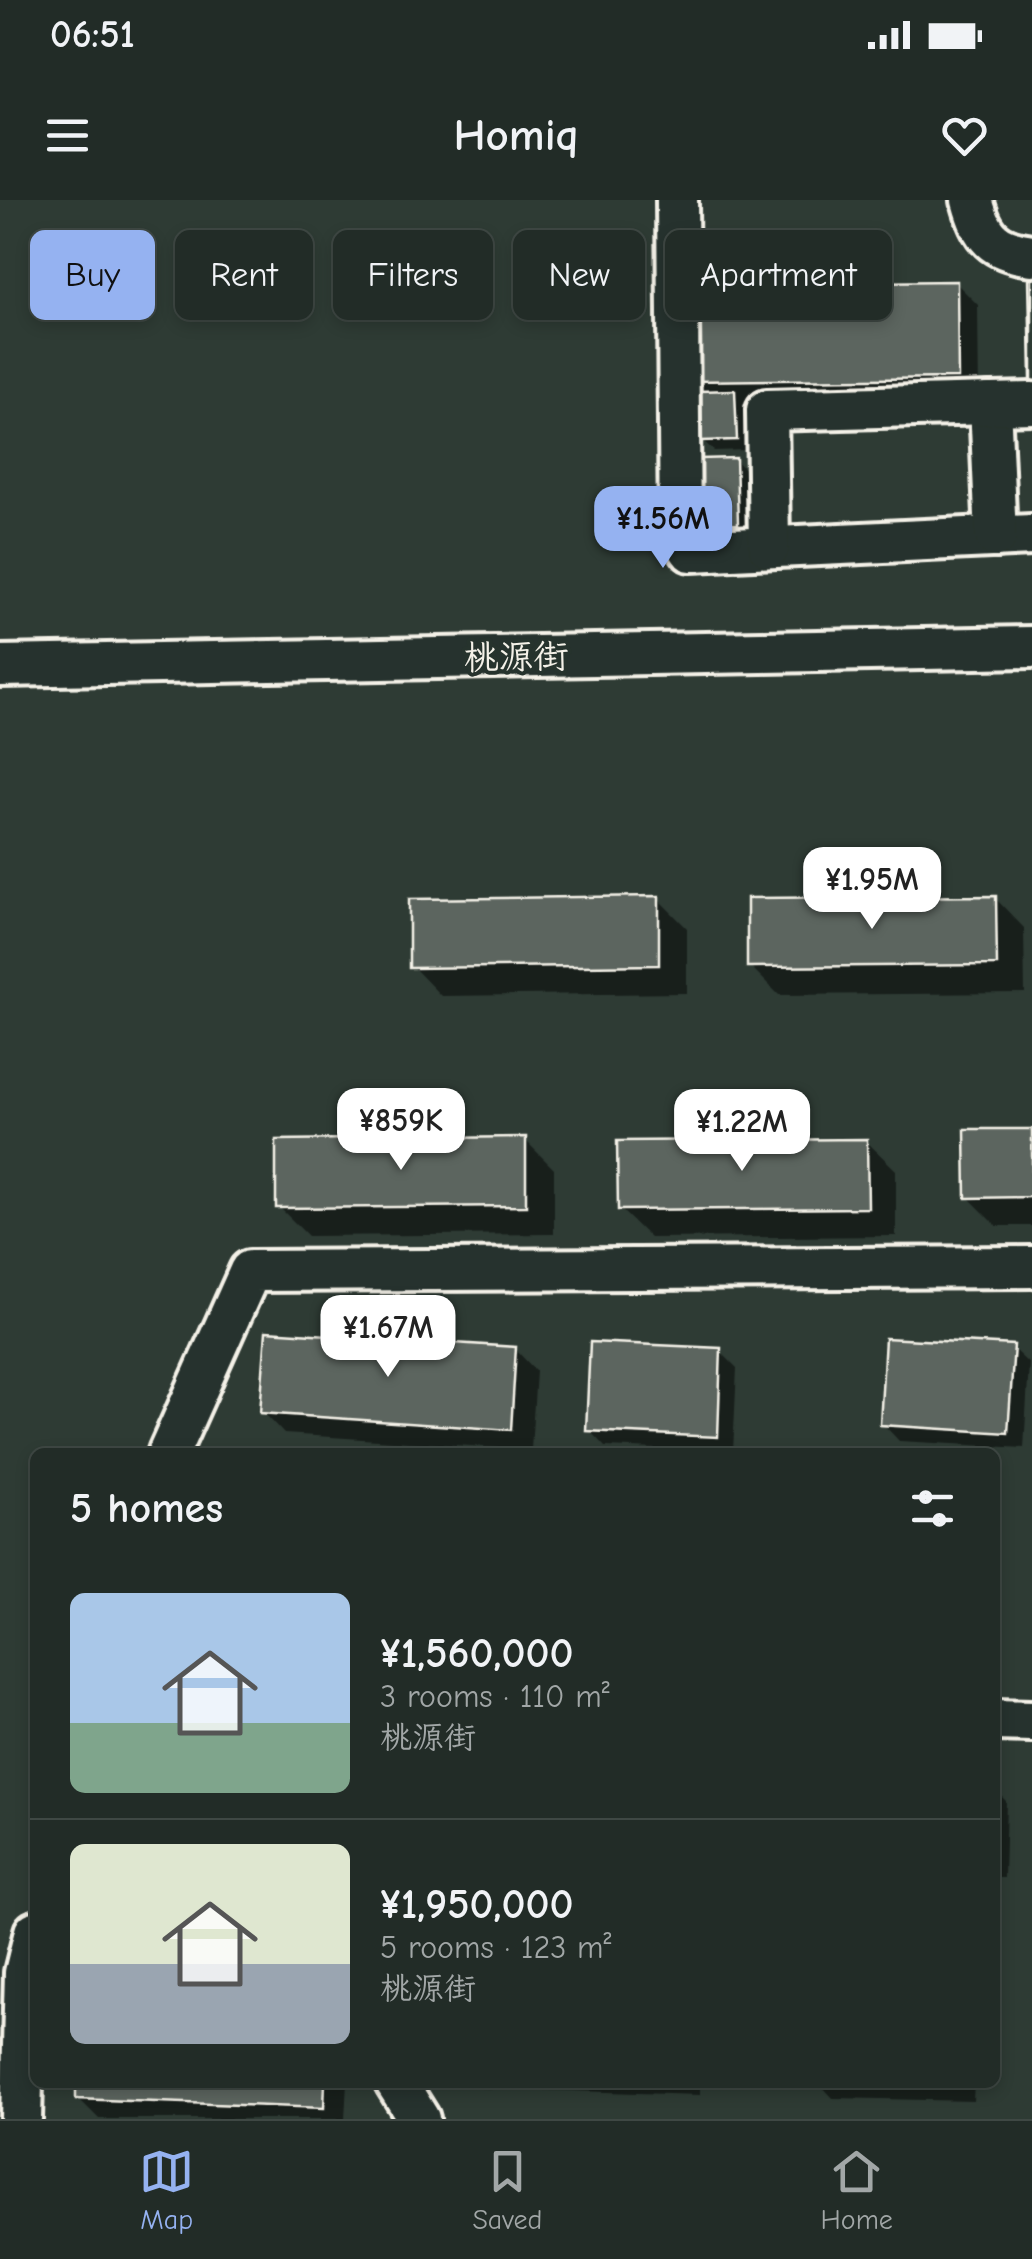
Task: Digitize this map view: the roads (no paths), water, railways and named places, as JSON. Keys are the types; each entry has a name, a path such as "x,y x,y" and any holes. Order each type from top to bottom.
{"street":[{"path":"678,200 680,534 691,551 1014,536 990,404"},
{"path":"972,200 981,230 1006,252 1032,255"},
{"path":"769,547 767,410 1032,403"},
{"name":"桃源街","path":"0,666 1032,647"},
{"path":"171,1448 250,1271 1032,1267"},
{"path":"1000,1720 1032,1721"},
{"path":"21,2119 25,1973 30,1952"},
{"path":"400,2088 419,2119"}]}
